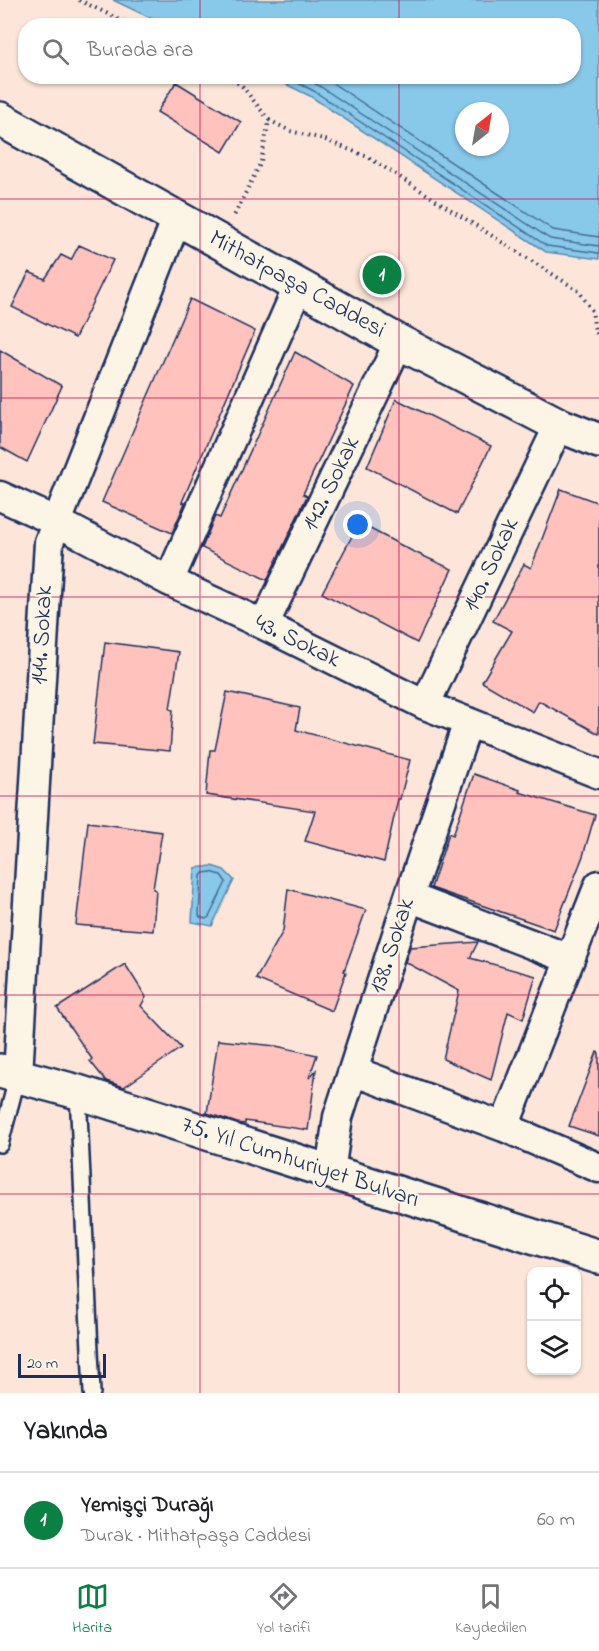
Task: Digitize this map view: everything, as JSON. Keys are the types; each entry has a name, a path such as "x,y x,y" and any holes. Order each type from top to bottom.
{"main road":[{"name":"Mithatpaşa Caddesi","path":"0,119 399,342 559,425 599,441"},
{"name":"75. Yıl Cumhuriyet Bulvarı","path":"9,1073 78,1092 599,1257"}],"street":[{"name":"144. Sokak","path":"9,1073 49,542 177,218"},
{"path":"168,581 298,287"},
{"name":"142. Sokak","path":"264,625 399,342"},
{"name":"140. Sokak","path":"425,705 559,425"},
{"name":"43. Sokak","path":"0,496 57,522 168,581 264,625 425,705 599,774"},
{"name":"138. Sokak","path":"330,1172 338,1118 468,722"},
{"path":"504,1127 599,885"},
{"path":"409,897 570,959"},
{"path":"353,1071 504,1127 599,1168"}],"lane":[{"path":"0,1144 9,1073"},
{"path":"78,1092 92,1393"}],"path":[{"path":"79,0 116,18"},
{"path":"239,84 269,120 290,131 323,139 368,156 579,291 592,311 595,332 599,336"},
{"path":"220,242 261,162 269,120"}],"water":[{"path":"113,0 599,0 599,259 546,252 310,96 285,84 581,84 581,18 150,18"},
{"path":"212,866 224,870 234,880 212,926 192,922 195,868"}],"building":[{"path":"175,84 179,84 241,122 223,152 157,112"},
{"path":"79,245 113,260 75,338 12,307 29,272 45,279 61,255 71,260"},
{"path":"190,299 255,331 182,502 185,503 172,533 102,502"},
{"path":"0,350 62,386 27,462 0,447"},
{"path":"295,352 354,386 303,494 307,496 267,580 202,548 215,516 220,518"},
{"path":"396,399 491,446 457,514 367,467"},
{"path":"561,489 599,503 599,734 539,701 533,712 482,682 512,631 493,621 524,564 531,568"},
{"path":"359,523 452,569 417,643 322,593"},
{"path":"105,642 179,652 170,709 173,710 170,751 93,744"},
{"path":"227,692 300,708 296,730 410,760 400,799 398,799 384,862 305,841 315,811 206,795 210,750 215,750"},
{"path":"474,774 520,790 519,792 595,815 583,856 554,930 431,888 449,833 453,835"},
{"path":"88,822 162,832 153,889 156,890 153,931 76,925"},
{"path":"288,889 366,910 332,1011 256,979 283,931"},
{"path":"478,942 470,958 536,976 523,1019 508,1012 491,1080 443,1059 459,991 405,962 410,947"},
{"path":"125,964 146,997 141,1006 181,1048 124,1087 106,1081 90,1061 92,1059 57,1008"},
{"path":"218,1040 276,1046 317,1055 309,1078 316,1070 308,1130 245,1121 245,1124 237,1123 207,1113"},
{"path":"597,1052 599,1053 599,1136 569,1126"}],"place":[{"name":"Yemişçi Durağı","path":"382,275"}]}
